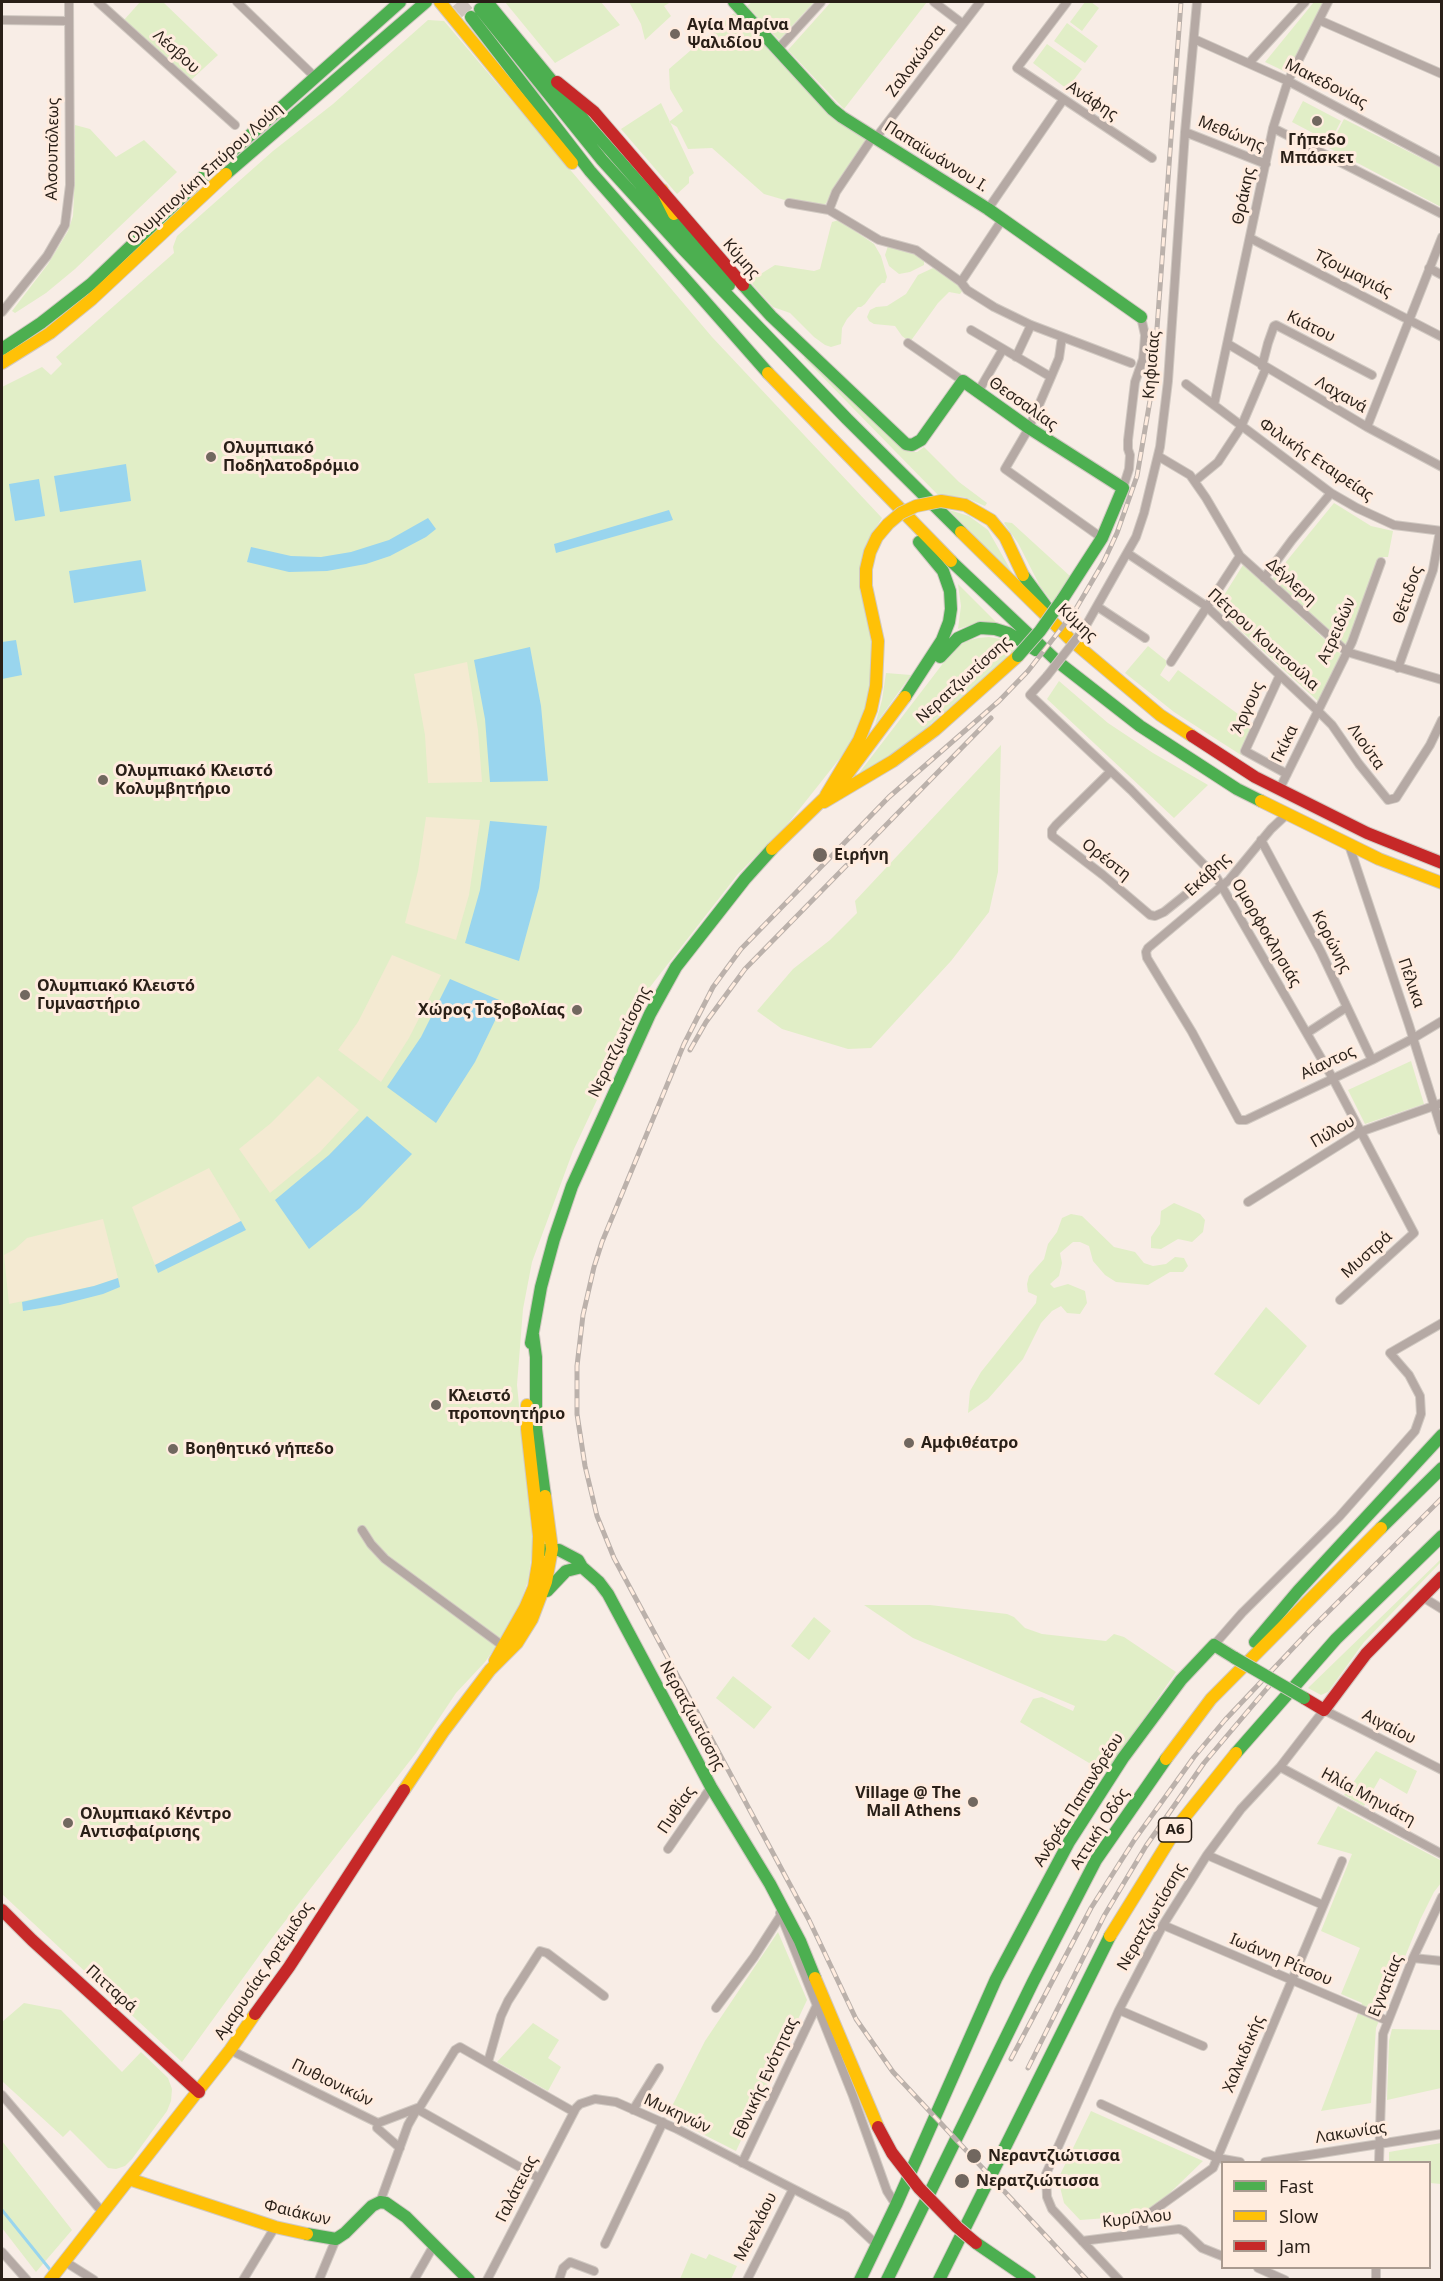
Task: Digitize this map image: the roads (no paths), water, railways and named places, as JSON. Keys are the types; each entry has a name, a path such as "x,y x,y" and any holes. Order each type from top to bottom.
{"main road":[{"name":"Ολυμπιονίκη Σπύρου Λούη","path":"2,349 41,323 91,284 203,177 400,2"},
{"name":"Ολυμπιονίκη Σπύρου Λούη","path":"2,363 50,333 92,299 213,185 426,2"},
{"path":"441,2 583,176 706,315 736,345 757,361"},
{"name":"Παπαϊωάννου Ι.","path":"737,3 832,109 988,209 1141,317"},
{"path":"484,8 590,171 757,361 874,484 952,562 1058,662 1140,726 1237,789 1349,845 1442,883"},
{"name":"Κύμης","path":"484,8 549,76 589,126 743,301 752,322"},
{"name":"Κύμης","path":"484,8 602,160 681,247 847,419 1071,640 1160,715 1255,777 1367,833 1442,863"},
{"name":"Κύμης","path":"549,76 594,112 724,265 771,316 906,444 912,445 921,440 963,381"},
{"path":"662,190 683,232"},
{"name":"Θεσσαλίας","path":"963,381 1029,428 1123,488"},
{"path":"874,484 899,520 940,565 950,591 950,615 945,635 906,697"},
{"name":"Κηφισίας","path":"1040,631 1102,538 1123,488"},
{"path":"826,795 857,745 871,710 876,687 878,641 866,586 866,569 877,537 901,513 916,506 941,501 965,505 991,520 1005,537 1023,574 1071,640"},
{"path":"906,697 951,644 965,633 980,628 995,628 1008,633 1058,662"},
{"name":"Νερατζιωτίσσης","path":"815,806 840,794 935,730 1018,656 1040,631"},
{"name":"Νερατζιωτίσσης","path":"528,1626 540,1601 547,1553 527,1429 528,1356 541,1287 572,1186 650,1014 676,967 759,863 863,755 906,697"},
{"path":"1240,1660 1270,1622 1442,1435"},
{"name":"Αττική Οδός","path":"888,2280 1033,1982 1096,1860 1170,1754 1240,1660 1442,1468"},
{"name":"Α6","path":"939,2280 1091,1971 1123,1912 1180,1823 1252,1733 1336,1639 1442,1536"},
{"path":"547,1553 567,1571"},
{"name":"Νερατζιωτίσσης","path":"547,1553 573,1556 608,1594 711,1787 770,1884 808,1960 878,2127 892,2152 919,2188 957,2227 976,2244 1030,2280"},
{"name":"Αμαρυσίας Αρτέμιδος","path":"50,2279 199,2092 289,1967 368,1843 443,1732 490,1670 530,1599 537,1572 547,1553"},
{"path":"540,1601 553,1583 567,1571 582,1567"},
{"name":"Νερατζιωτίσσης","path":"1324,1710 1366,1654 1442,1577"},
{"name":"Αμαρυσίας Αρτέμιδος","path":"490,1670 510,1653 528,1626"},
{"path":"1214,1645 1324,1710"},
{"name":"Ανδρέα Παπανδρέου","path":"860,2280 896,2205 996,1979 1064,1851 1143,1729 1181,1680 1214,1645"},
{"name":"Πιτταρά","path":"2,1910 199,2092"},
{"name":"Φαιάκων","path":"129,2179 275,2227 320,2238 336,2239 349,2230 372,2206 380,2202"},
{"path":"380,2202 396,2208 469,2280"}],"street":[{"name":"Αλσουπόλεως","path":"2,312 47,256 65,225 70,185 69,2"},
{"name":"Λέσβου","path":"98,2 235,125"},
{"path":"237,2 315,77"},
{"path":"778,49 821,2"},
{"path":"934,2 963,24"},
{"name":"Ζαλοκώστα","path":"830,210 836,192 874,138 980,2"},
{"name":"Ανάφης","path":"1067,2 1017,68 1152,158"},
{"name":"Κηφισίας","path":"1030,694 1084,629 1136,537 1158,456 1168,381 1185,132 1197,2"},
{"path":"1249,63 1305,2"},
{"name":"Θράκης","path":"1214,405 1273,128 1288,81 1328,2"},
{"path":"2,20 68,21"},
{"path":"1319,20 1442,74"},
{"name":"Μακεδονίας","path":"1194,39 1288,81 1442,163"},
{"path":"988,209 1063,100"},
{"path":"1273,128 1442,214"},
{"name":"Μεθώνης","path":"1185,132 1266,164"},
{"path":"789,203 830,210 879,240 916,250 961,282 978,298 1031,325 1131,363"},
{"path":"961,282 1002,220"},
{"path":"1367,427 1442,237"},
{"name":"Τζουμαγιάς","path":"1251,238 1442,337"},
{"path":"1429,268 1442,276"},
{"name":"Κηφισίας","path":"1123,488 1130,469 1128,440 1135,382 1143,360 1145,335 1141,317"},
{"path":"1016,357 1031,325"},
{"name":"Κιάτου","path":"1195,481 1218,462 1241,427 1264,367 1274,326 1372,375"},
{"path":"970,330 1051,377"},
{"path":"1062,337 1059,358 1029,428 1005,469 1102,538"},
{"name":"Θεσσαλίας","path":"908,342 963,381"},
{"name":"Λαχανά","path":"1228,344 1367,427 1442,467"},
{"path":"978,392 1003,349"},
{"name":"Φιλικής Εταιρείας","path":"1186,384 1331,493 1357,508 1394,525 1441,531"},
{"name":"Δέγλερη","path":"1158,456 1178,466 1195,481 1240,555 1347,652 1442,680"},
{"path":"1264,578 1331,493"},
{"name":"Θέτιδος","path":"1398,668 1433,570 1441,531"},
{"name":"Πέτρου Κουτσούλα","path":"1127,553 1206,606 1317,710"},
{"path":"1171,662 1240,555"},
{"name":"Ατρειδών","path":"1317,710 1347,652 1381,562"},
{"path":"1098,607 1145,638"},
{"name":"Άργους","path":"1279,676 1245,751 1287,774"},
{"name":"Ομορφοκλησιάς","path":"1030,694 1212,871 1332,1077 1414,1233"},
{"name":"Γκίκα","path":"1279,790 1317,710"},
{"name":"Λιούτα","path":"1317,710 1332,724 1359,764 1385,798 1390,801 1396,798 1442,720"},
{"name":"Ορέστη","path":"1111,771 1056,825 1051,833 1052,836 1150,915 1160,915 1212,871"},
{"name":"Εκάβης","path":"1232,1107 1192,1032 1147,958 1146,952 1222,886 1261,840 1286,815"},
{"name":"Κορώνης","path":"1261,840 1347,1007 1371,1060"},
{"name":"Πέλικα","path":"1349,845 1442,1131"},
{"path":"1307,1033 1347,1007"},
{"name":"Αίαντος","path":"1232,1107 1239,1120 1246,1120 1412,1040 1442,1021"},
{"name":"Πύλου","path":"1248,1202 1359,1132 1442,1102"},
{"name":"Μυστρά","path":"1340,1300 1414,1233"},
{"name":"Ανδρέα Παπανδρέου","path":"1214,1645 1242,1613 1339,1517 1408,1440 1419,1422 1422,1405 1415,1384 1390,1353 1442,1323"},
{"path":"362,1530 385,1559 503,1646"},
{"path":"1421,1596 1442,1610"},
{"name":"Νερατζιωτίσσης","path":"1119,2280 1053,2209 1047,2198 1046,2174 1119,2010 1162,1925 1207,1855 1241,1809 1280,1767 1324,1710"},
{"name":"Αιγαίου","path":"1324,1710 1442,1770"},
{"name":"Ηλία Μηνιάτη","path":"1280,1767 1442,1854"},
{"name":"Πυθίας","path":"668,1849 711,1787"},
{"path":"1207,1855 1323,1905"},
{"name":"Χαλκιδικής","path":"1144,2232 1143,2223 1146,2216 1208,2172 1217,2158 1342,1861"},
{"name":"Νερατζιωτίσσης","path":"770,1884 887,2192 896,2205"},
{"name":"Εγνατίας","path":"1379,2161 1383,2034 1413,1958 1442,1897"},
{"path":"716,2008 781,1915"},
{"name":"Ιωάννη Ρίτσου","path":"1162,1925 1388,2021"},
{"path":"488,2061 501,2016 508,2001 540,1951 547,1953 604,1996"},
{"path":"1413,1958 1442,1961"},
{"name":"Εθνικής Ενότητας","path":"742,2163 817,2005"},
{"path":"1119,2010 1203,2046"},
{"path":"380,2202 408,2125 454,2050 460,2046 574,2112"},
{"name":"Πυθιονικών","path":"230,2050 378,2123 417,2109"},
{"path":"633,2110 659,2068"},
{"path":"2,2095 103,2212"},
{"name":"Μυκηνών","path":"574,2112 580,2104 595,2099 609,2100 663,2122 846,2216 877,2245"},
{"path":"1101,2104 1217,2158 1231,2161"},
{"path":"417,2109 540,2178"},
{"name":"Γαλάτειας","path":"487,2280 574,2112"},
{"path":"605,2244 663,2122"},
{"path":"378,2123 378,2129 400,2148"},
{"name":"Λακωνίας","path":"1276,2161 1442,2134"},
{"name":"Μενελάου","path":"747,2280 792,2189"},
{"path":"243,2280 275,2227"},
{"name":"Κυρίλλου","path":"1082,2241 1179,2229 1184,2230 1202,2248 1221,2256"},
{"path":"319,2280 336,2239"},
{"path":"414,2280 434,2245"},
{"path":"2,2252 27,2280"},
{"path":"559,2280 565,2265 570,2262 594,2271"},
{"path":"61,2265 94,2280"},
{"path":"1260,2269 1285,2280"}],"water":[{"path":"126,464 131,501 60,512 54,476"},
{"path":"39,479 45,516 15,521 9,484"},
{"path":"669,510 673,520 556,553 554,544"},
{"path":"428,518 436,529 426,537 390,556 366,564 327,571 289,572 247,562 251,547 291,556 321,557 351,552 389,540"},
{"path":"141,560 146,591 74,603 69,571"},
{"path":"16,640 22,675 2,679 2,642"},
{"path":"530,647 541,706 548,781 490,782 485,719 474,660"},
{"path":"490,821 547,826 539,888 519,961 465,943 480,890"},
{"path":"450,979 504,1002 475,1062 436,1123 387,1087 421,1037"},
{"path":"367,1116 412,1154 360,1208 309,1249 275,1200 329,1155"},
{"path":"241,1221 246,1230 158,1273 155,1265"},
{"path":"118,1278 120,1287 103,1294 60,1305 23,1311 22,1302 94,1286"}],"waterway":[{"path":"2,2210 52,2272"}],"tunnel":[{"path":"458,2 471,17"}],"railway":[{"path":"1087,2280 893,2072 856,2019 809,1920 614,1558 597,1516 585,1466 577,1414 577,1366 583,1315 602,1242 684,1044 713,987 741,949 889,797 999,701 1028,671 1074,612 1104,561 1117,533 1137,476 1153,383 1181,2"},
{"path":"690,1050 706,1022 745,969 991,718"},
{"path":"1011,2059 1091,1908 1135,1839 1194,1757 1225,1720 1311,1629 1442,1498"},
{"path":"1028,2068 1104,1916 1146,1846 1204,1763 1275,1679"}],"place":[{"name":"Αγία Μαρίνα Ψαλιδίου","path":"675,34"},
{"name":"Γήπεδο Μπάσκετ","path":"1317,121"},
{"name":"Ολυμπιακό Ποδηλατοδρόμιο","path":"211,457"},
{"name":"Ολυμπιακό Κλειστό Κολυμβητήριο","path":"103,780"},
{"name":"Ειρήνη","path":"820,855"},
{"name":"Ολυμπιακό Κλειστό Γυμναστήριο","path":"25,995"},
{"name":"Χώρος Τοξοβολίας","path":"577,1010"},
{"name":"Κλειστό προπονητήριο","path":"436,1405"},
{"name":"Αμφιθέατρο","path":"909,1443"},
{"name":"Βοηθητικό γήπεδο","path":"173,1449"},
{"name":"Village @ The Mall Athens","path":"973,1802"},
{"name":"Ολυμπιακό Κέντρο Αντισφαίρισης","path":"68,1823"},
{"name":"Νεραντζιώτισσα","path":"974,2156"},
{"name":"Νερατζιώτισσα","path":"962,2181"}]}
